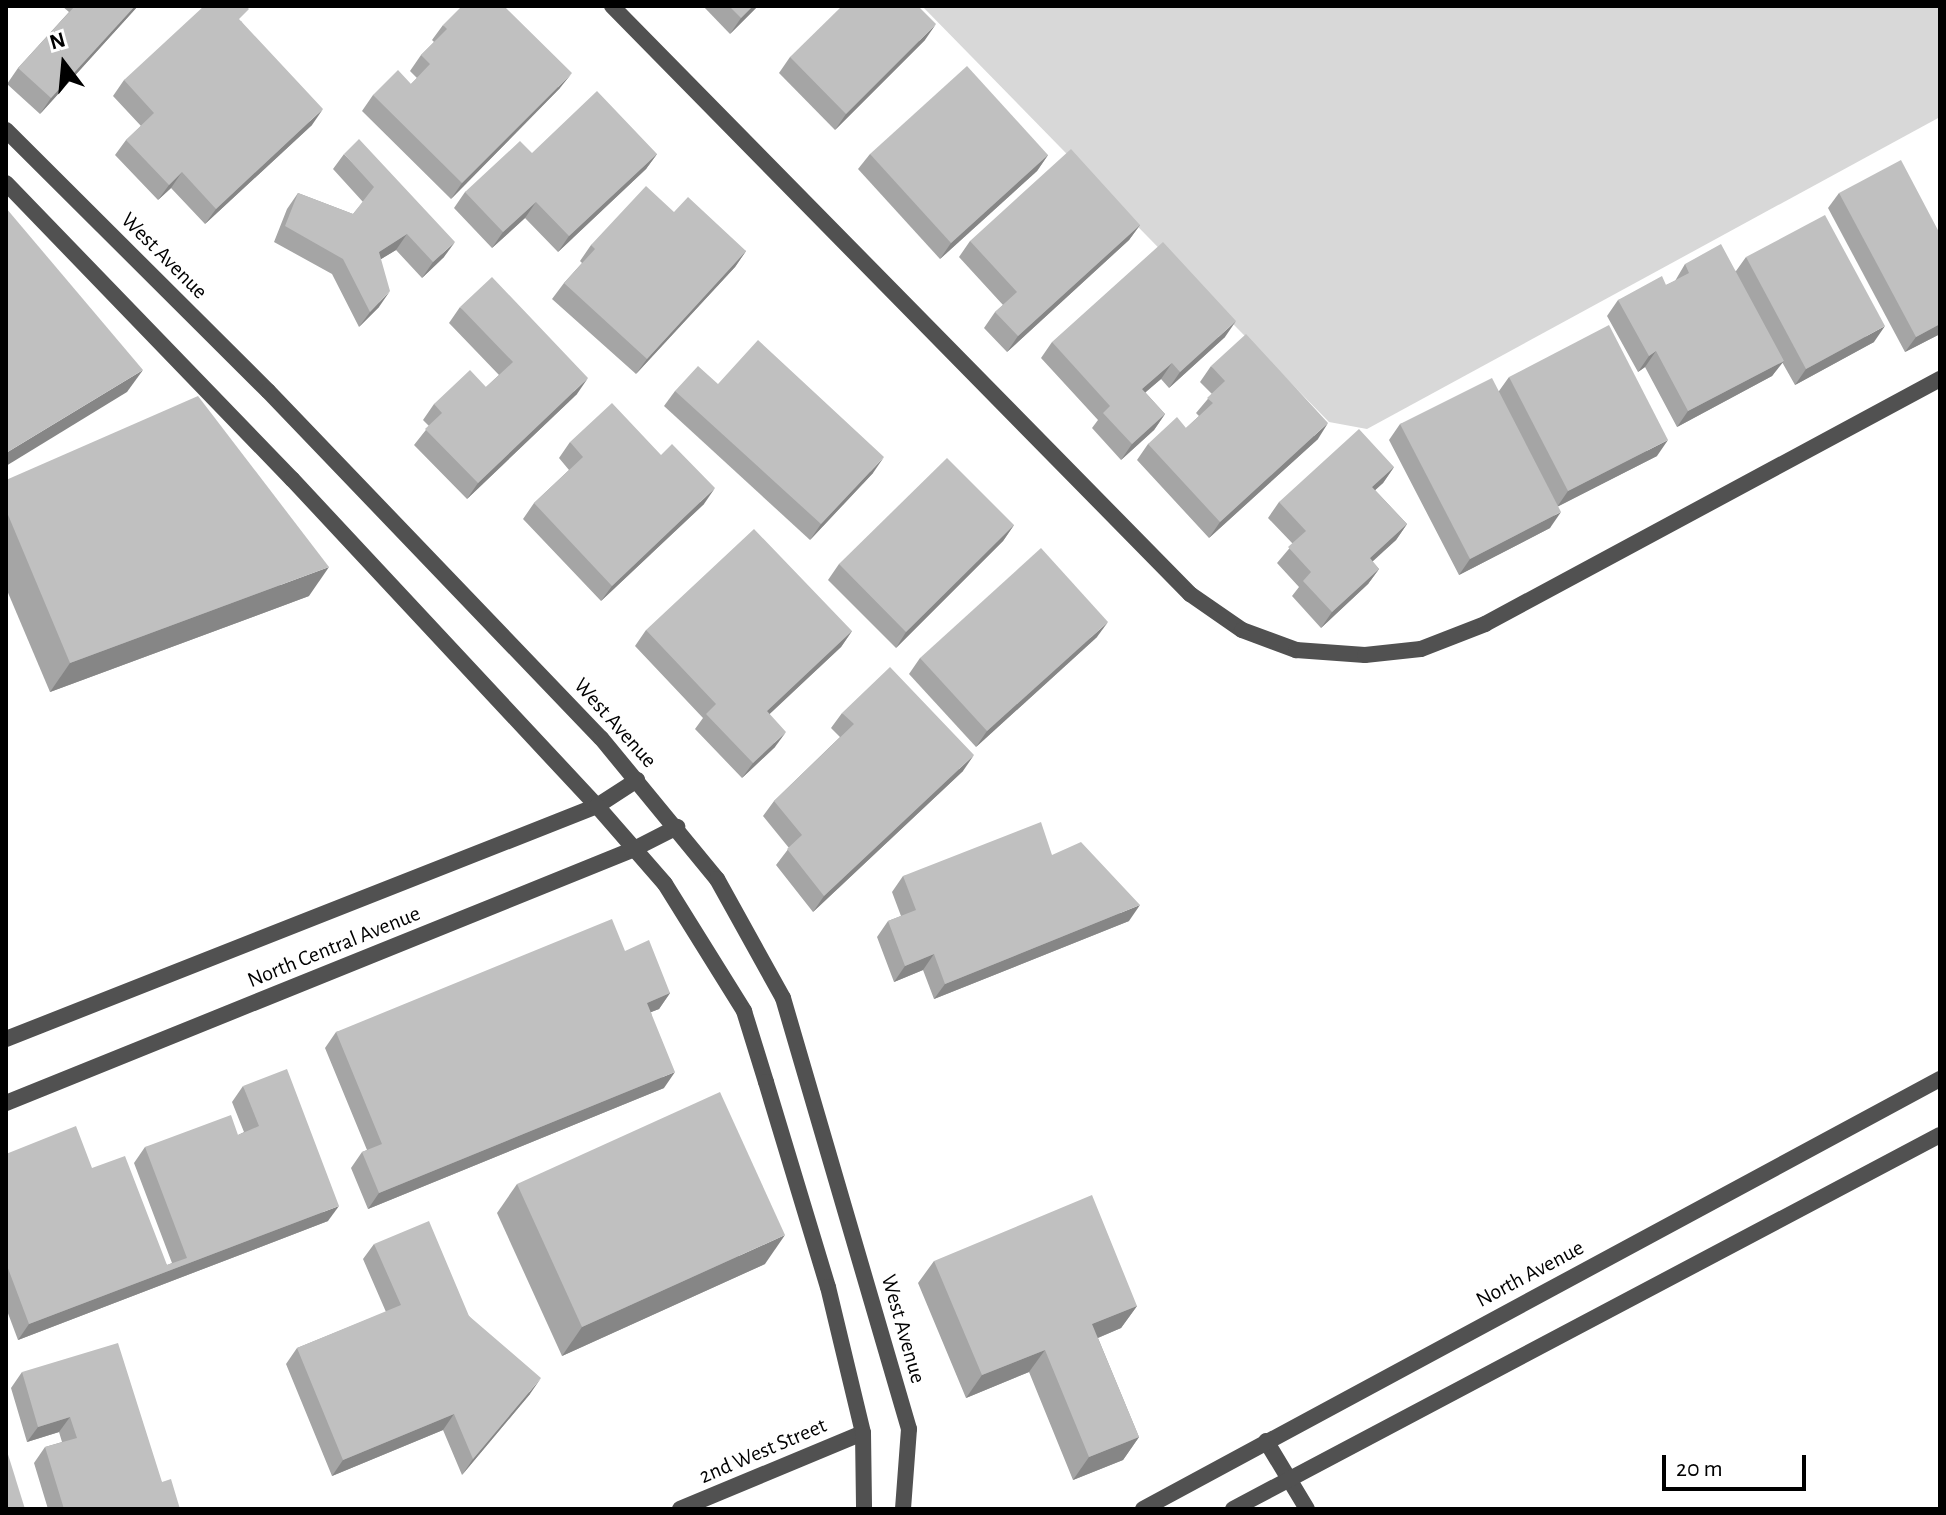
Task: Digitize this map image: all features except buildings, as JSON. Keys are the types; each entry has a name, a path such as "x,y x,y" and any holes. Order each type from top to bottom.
{"street":[{"path":"612,6 1190,594 1242,630 1296,650 1365,655 1421,649 1485,624 1940,379"},
{"name":"West Avenue","path":"6,130 268,391 637,780 717,879 783,998 909,1429 903,1509"},
{"path":"6,183 292,479 597,806 632,850 665,884 744,1011 828,1287 863,1433 864,1509"},
{"name":"North Central Avenue","path":"6,1039 597,806 637,780"},
{"name":"North Central Avenue","path":"6,1103 632,850 677,827"},
{"name":"North Avenue","path":"1143,1509 1940,1079"},
{"path":"1233,1509 1940,1135"},
{"name":"2nd West Street","path":"680,1509 863,1433"},
{"path":"1266,1441 1307,1509"}],"shaded area":[{"path":"922,6 1940,6 1940,117 1367,429 1329,422"}]}
